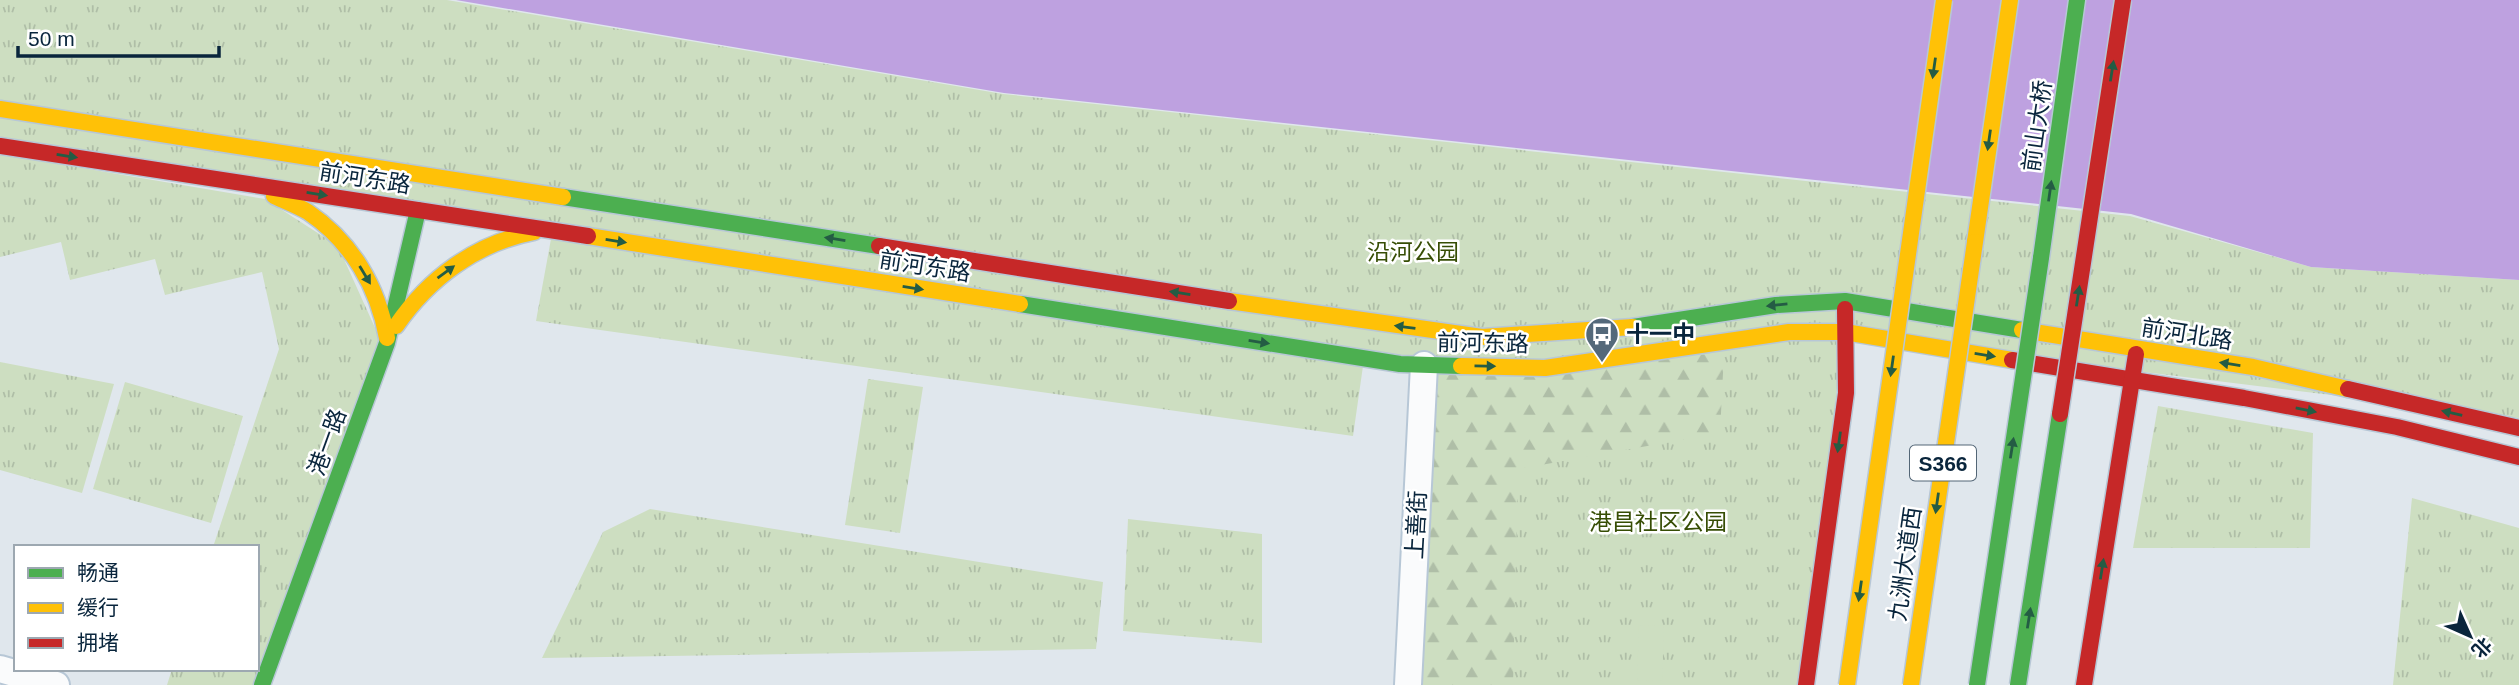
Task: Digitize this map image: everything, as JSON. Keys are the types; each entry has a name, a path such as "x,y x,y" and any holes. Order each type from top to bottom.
{"main road":[{"path":"1847,685 1944,0"},
{"name":"前山大桥","path":"1975,242 2010,0"},
{"name":"前山大桥","path":"1976,685 2077,0"},
{"path":"2018,685 2123,0"},
{"name":"前河东路","path":"0,109 1277,309 1482,337 1615,330 1776,305 1845,301"},
{"name":"前河东路","path":"0,146 1400,364 1545,368 1789,332 1846,332"},
{"path":"209,178 270,194 308,212 343,242 366,274 383,309 387,342"},
{"name":"港一路","path":"262,685 387,342 418,210"},
{"path":"387,342 405,311 431,284 466,257 522,233 548,230"},
{"name":"九洲大道西","path":"1911,685 1975,242"},
{"path":"1806,685 1846,393 1845,301"},
{"name":"前河北路","path":"1845,301 2253,368 2519,428"},
{"path":"1846,332 2132,379 2398,427 2519,457"},
{"path":"2084,685 2137,349"}],"street":[{"name":"上善街","path":"1408,685 1424,365"},
{"path":"0,669 57,685"}],"green space":[{"name":"沿河公园","path":"0,0 447,0 1003,94 2130,216 2311,267 2519,280 2519,418 1843,335 1803,685 1417,685 1425,364 0,143"},
{"path":"0,154 265,199 338,246 381,341 256,685 167,685 171,671 259,671 259,545 214,545 279,349 262,272 165,295 155,259 70,280 61,242 0,257"},
{"path":"551,239 1363,366 1353,436 536,321"},
{"path":"1724,353 1720,433 1518,469 1513,685 1425,685 1434,376"},
{"path":"0,362 114,384 82,493 0,470"},
{"path":"868,379 923,387 900,533 845,525"},
{"path":"125,382 243,416 211,523 93,489"},
{"path":"2158,406 2313,433 2310,548 2133,548"},
{"path":"2412,498 2519,528 2519,685 2393,685"},
{"path":"650,509 1103,582 1096,649 542,658 603,532"},
{"path":"1128,519 1262,534 1262,643 1123,631"},
{"path":"1639,625 1664,626 1662,681 1637,680"}],"shaded area":[{"path":"456,0 2519,0 2519,280 2311,267 2131,214 1004,93"}],"traffic: fast":[{"path":"2041,258 2077,0"},
{"path":"563,197 879,246"},
{"path":"262,685 387,343 418,210"},
{"path":"1977,685 2041,258"},
{"path":"1633,327 1776,305 1845,301 2022,330"},
{"path":"1020,304 1400,364 1461,366"},
{"path":"2018,685 2060,414"}],"traffic: slow":[{"path":"1847,685 1944,0"},
{"path":"1975,242 2010,0"},
{"path":"0,109 563,197"},
{"path":"274,196 308,212 338,237 350,252 370,284 387,338"},
{"path":"396,326 423,293 456,265 493,245 534,232"},
{"path":"588,236 1020,304"},
{"path":"1911,685 1975,242"},
{"path":"1229,301 1482,337 1633,327"},
{"path":"2022,330 2253,367 2348,389"},
{"path":"1461,366 1545,368 1789,332 1845,332 2012,360"}],"traffic: jam":[{"path":"2060,414 2123,0"},
{"path":"0,146 588,236"},
{"path":"879,246 1229,301"},
{"path":"1806,685 1846,393 1845,309"},
{"path":"2084,685 2136,354"},
{"path":"2012,360 2244,398 2397,427 2519,457"},
{"path":"2348,389 2519,428"}],"place":[{"name":"十一中","path":"1602,364"}],"park label":[{"name":"港昌社区公园","path":"1658,522"}]}
